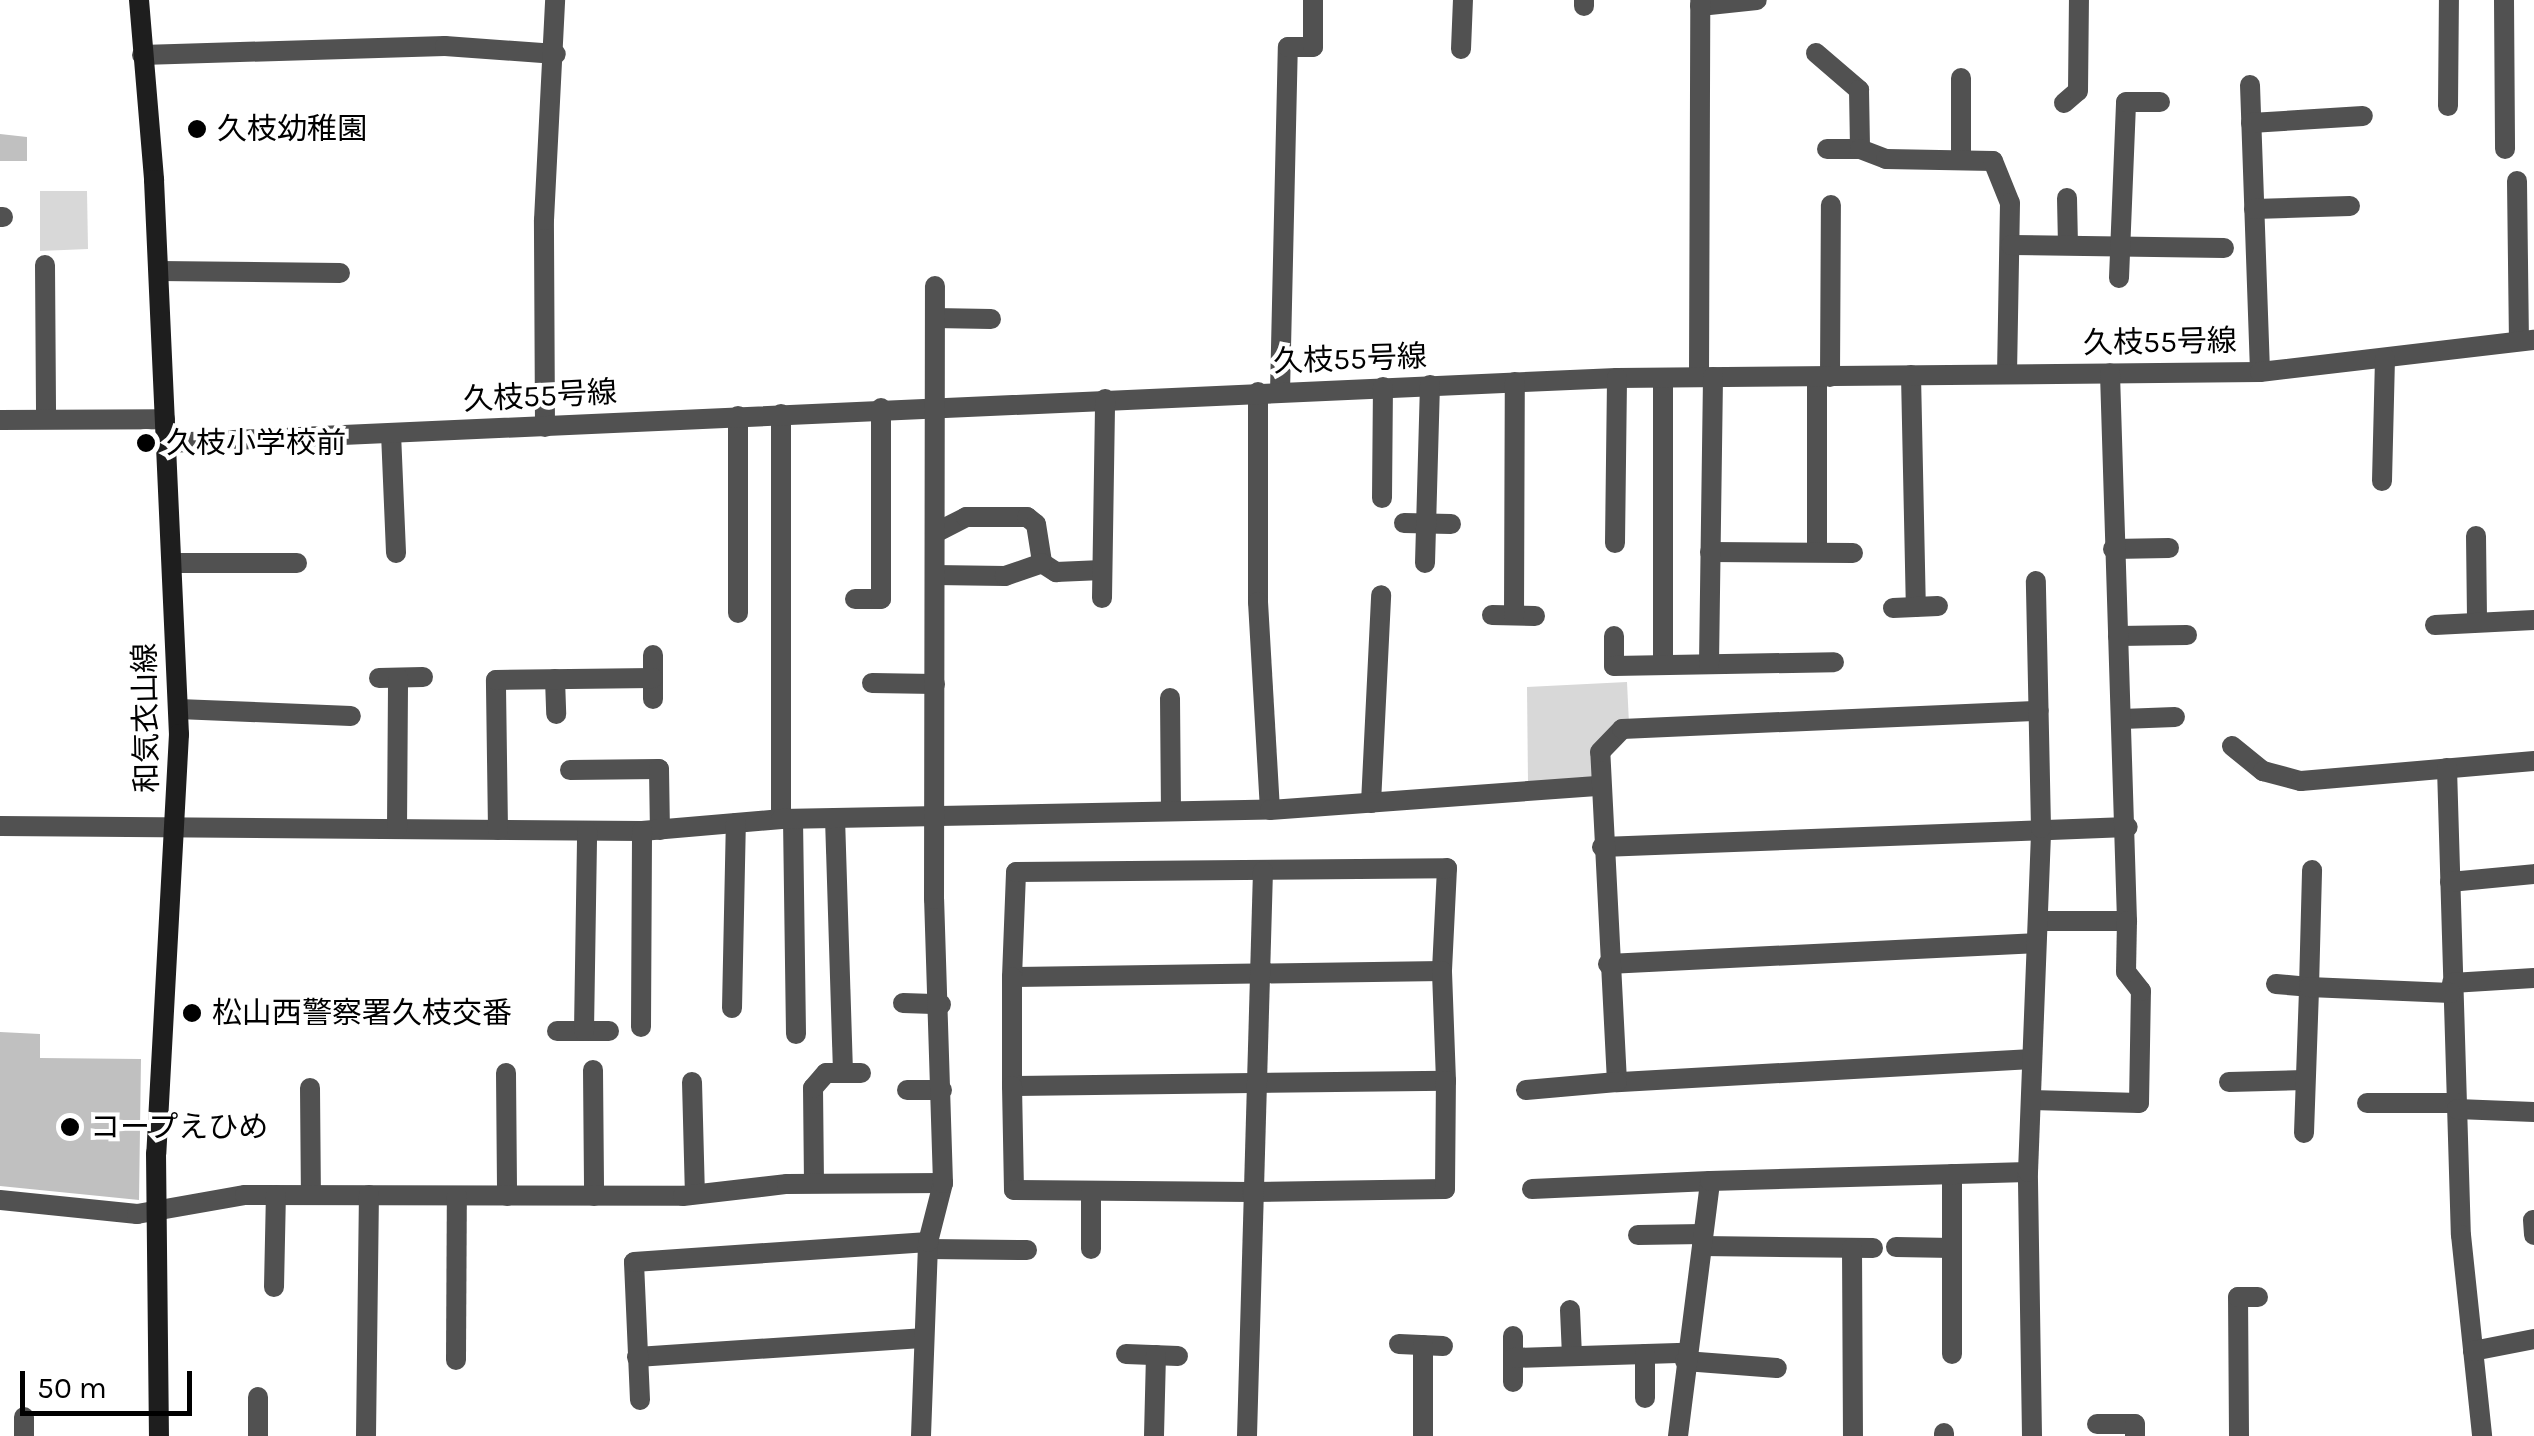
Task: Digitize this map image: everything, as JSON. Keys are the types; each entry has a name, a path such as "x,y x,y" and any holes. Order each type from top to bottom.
{"main road":[{"name":"和気衣山線","path":"139,0 159,271 178,709 177,827 157,1209 159,1436"}],"street":[{"path":"545,426 544,220 556,54 554,0"},
{"path":"1280,392 1288,46 1313,46 1313,0"},
{"path":"1462,49 1463,0"},
{"path":"1709,664 1700,3 1757,0"},
{"path":"2064,104 2078,91 2079,0"},
{"path":"2448,106 2449,0"},
{"path":"2504,0 2505,149"},
{"path":"142,55 445,46 556,54"},
{"path":"1816,53 1859,90 1860,149"},
{"path":"1961,78 1961,158"},
{"path":"2250,84 2260,372"},
{"path":"2118,278 2126,102 2160,102"},
{"path":"2251,122 2364,116"},
{"path":"1827,149 1860,149 1886,159 1994,161 2004,176 2011,246 2007,374"},
{"path":"2517,180 2527,340"},
{"path":"2067,198 2068,246"},
{"path":"1817,552 1832,205"},
{"path":"2254,208 2350,206"},
{"path":"2011,246 2224,248"},
{"path":"45,265 46,419"},
{"path":"159,271 340,273"},
{"path":"920,1436 928,1245 942,1183 934,815 935,286"},
{"path":"935,318 991,319"},
{"name":"久枝55号線","path":"167,443 1617,378 2260,372 2527,340"},
{"path":"2382,482 2385,358"},
{"path":"2031,1100 2139,1103 2141,992 2126,972 2128,827 2113,549 2110,373"},
{"path":"1911,376 1916,607"},
{"path":"1615,543 1617,378"},
{"path":"1663,379 1664,664"},
{"path":"1514,382 1504,525 1514,615"},
{"path":"1425,563 1415,523 1430,386"},
{"path":"1382,498 1383,387"},
{"path":"1258,392 1258,602 1270,810"},
{"path":"1102,598 1105,398"},
{"path":"855,599 882,599 882,408"},
{"path":"781,414 787,819 796,1034"},
{"path":"738,416 738,614"},
{"path":"0,420 165,419"},
{"path":"391,433 396,553"},
{"path":"935,533 966,518 1027,518 1036,524 1042,563 1056,572 1102,570"},
{"path":"1415,523 1450,524"},
{"path":"2476,536 2477,622"},
{"path":"2113,549 2169,548"},
{"path":"1710,552 1852,553"},
{"path":"172,563 297,563"},
{"path":"935,575 1005,576 1042,563"},
{"path":"2032,1436 2028,1172 2033,943 2040,921 2041,828 2036,581"},
{"path":"1372,802 1382,595"},
{"path":"1893,608 1938,606"},
{"path":"2434,625 2534,620"},
{"path":"2118,636 2187,634"},
{"path":"1614,636 1614,666 1834,662"},
{"path":"498,830 487,746 496,680 555,680 652,688 652,655"},
{"path":"398,829 388,678 423,678"},
{"path":"555,680 556,714"},
{"path":"872,683 935,684"},
{"path":"1170,698 1171,812"},
{"path":"178,709 351,716"},
{"path":"1617,1082 1600,752 1622,729 2039,711"},
{"path":"2122,718 2175,718"},
{"path":"2232,746 2263,771 2301,781 2534,762"},
{"path":"593,747 594,769"},
{"path":"2447,768 2456,1106 2482,1436"},
{"path":"570,770 659,769 651,831 641,1028"},
{"path":"0,826 651,831 787,819 1270,810 1600,786"},
{"path":"814,1183 813,1088 826,1073 852,1073 835,818"},
{"path":"732,1008 736,823"},
{"path":"1602,848 2128,827"},
{"path":"584,1031 586,831"},
{"path":"1447,868 1442,972 1445,1189 1014,1190 1012,977 1016,872 1263,871 1447,868"},
{"path":"2304,1132 2312,870"},
{"path":"1246,1436 1263,871"},
{"path":"2450,882 2534,874"},
{"path":"2040,921 2127,921"},
{"path":"1608,964 2033,943"},
{"path":"1012,977 1442,972"},
{"path":"2276,984 2452,988 2534,978"},
{"path":"902,1003 941,1004"},
{"path":"557,1031 609,1031"},
{"path":"1526,1090 2032,1059"},
{"path":"593,1070 594,1196"},
{"path":"506,1073 506,1196"},
{"path":"2229,1082 2305,1080"},
{"path":"1012,1086 1446,1081"},
{"path":"692,1082 696,1194"},
{"path":"310,1088 311,1195"},
{"path":"907,1090 942,1090"},
{"path":"2367,1103 2534,1112"},
{"path":"1532,1189 2028,1172"},
{"path":"1952,1174 1952,1354"},
{"path":"1678,1436 1710,1181"},
{"path":"0,1200 111,1214 208,1198 276,1195 594,1196 696,1194 814,1183 942,1183"},
{"path":"1091,1249 1092,1190"},
{"path":"274,1286 276,1195"},
{"path":"366,1436 369,1195"},
{"path":"456,1360 457,1196"},
{"path":"1638,1235 1862,1248 1853,1436"},
{"path":"640,1400 634,1262 928,1245 1027,1250"},
{"path":"1896,1247 1952,1248"},
{"path":"2239,1436 2230,1409 2238,1297 2258,1297"},
{"path":"1570,1310 1572,1356"},
{"path":"1513,1336 1513,1382"},
{"path":"637,1357 922,1338"},
{"path":"2473,1351 2534,1339"},
{"path":"1399,1344 1433,1345 1423,1436"},
{"path":"1126,1354 1178,1356"},
{"path":"1644,1398 1645,1354"},
{"path":"1513,1358 1645,1354 1777,1368"},
{"path":"1154,1436 1156,1355"},
{"path":"258,1397 264,1425"},
{"path":"2097,1424 2134,1424 2135,1436"}],"shaded area":[{"path":"40,191 87,191 88,249 40,251"},
{"path":"1627,682 1629,724 1594,777 1528,782 1527,687"}],"building":[{"path":"0,134 27,137 27,161 0,161"},
{"name":"コープえひめ","path":"0,1032 40,1034 40,1058 141,1059 139,1200 0,1186"}],"place":[{"name":"久枝幼稚園","path":"197,129"},
{"name":"久枝小学校前","path":"146,443"},
{"name":"松山西警察署久枝交番","path":"192,1013"},
{"name":"コープえひめ","path":"70,1127"}]}
